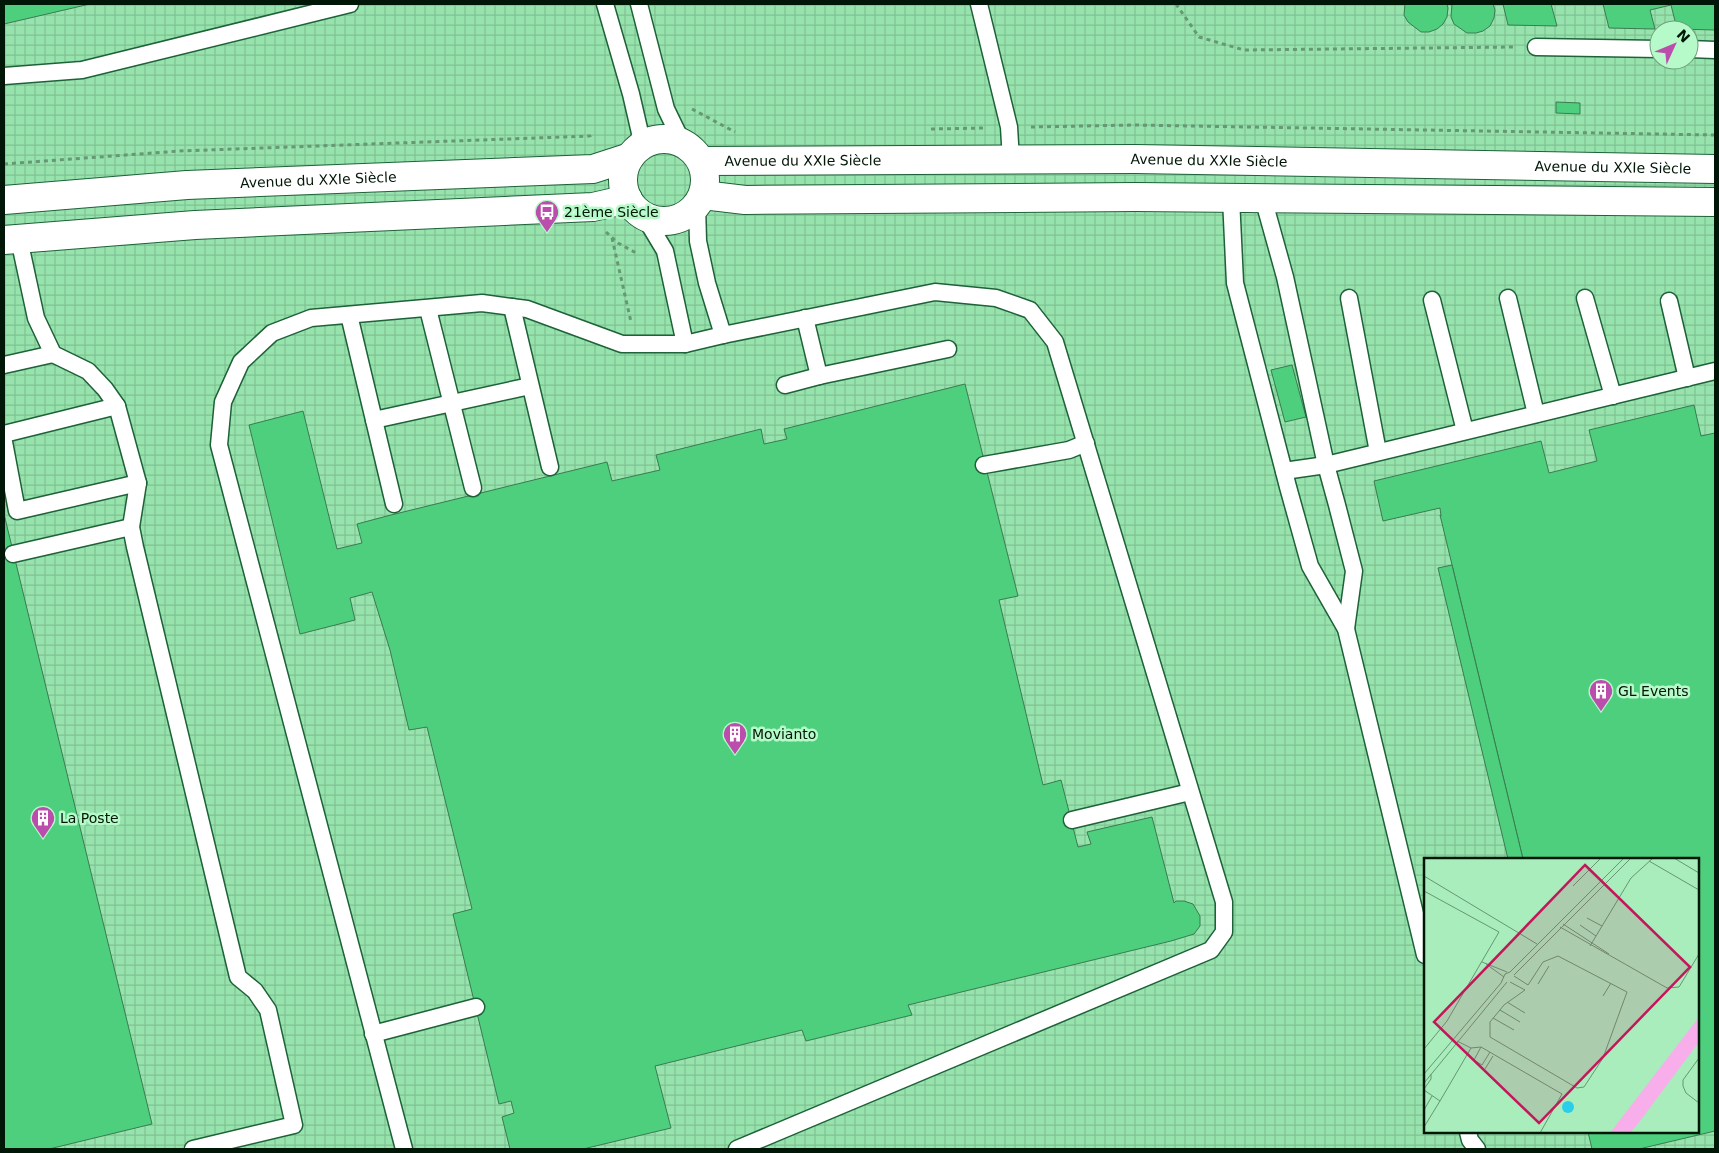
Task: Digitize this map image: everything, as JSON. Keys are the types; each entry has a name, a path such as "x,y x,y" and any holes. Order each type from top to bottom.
{"street":[{"path":"671,139 682,142 693,150 701,161 706,184 700,200 689,213 678,219 667,221 655,220 636,207 624,188 625,166 635,152 649,142 671,139"},
{"name":"Avenue du XXIe Siècle","path":"4,200 187,185 593,169 635,152"},
{"name":"Avenue du XXIe Siècle","path":"701,161 1135,159 1715,169"},
{"path":"700,200 1264,198 1715,202"},
{"path":"11,239 195,225 593,207 636,207"}],"lane":[{"path":"4,76 82,70 350,4"},
{"path":"605,4 631,94 640,134 635,152"},
{"path":"639,4 666,109 682,142"},
{"path":"979,4 1009,128 1011,160"},
{"path":"1536,47 1649,49"},
{"path":"1699,50 1715,50"},
{"path":"1231,198 1235,283 1310,566 1346,630 1424,951"},
{"path":"1264,198 1285,277 1326,465 1354,571 1346,630"},
{"path":"700,200 698,241 707,283 723,334"},
{"path":"636,207 665,251 685,344"},
{"path":"11,239 36,318 53,354"},
{"path":"404,1149 219,445 223,402 241,362 272,333 311,318 428,308 482,304 527,309 622,344 685,344 723,334 935,292 996,298 1030,310 1055,342 1224,902 1224,932 1210,950 737,1149"},
{"path":"1349,298 1378,452"},
{"path":"1508,298 1536,414"},
{"path":"1586,298 1612,396"},
{"path":"1432,300 1464,432"},
{"path":"1669,300 1687,378"},
{"path":"512,307 550,467"},
{"path":"428,308 473,488"},
{"path":"349,315 394,504"},
{"path":"805,318 819,376"},
{"path":"785,385 948,349"},
{"path":"4,365 53,354 88,371 106,389 117,406 138,482 131,527 238,977 255,992 268,1010 294,1125 193,1149"},
{"path":"1284,471 1326,465 1715,371"},
{"path":"374,420 530,386"},
{"path":"4,434 117,406"},
{"path":"4,442 17,511 138,482"},
{"path":"984,465 1069,450 1086,443"},
{"path":"14,554 131,527"},
{"path":"1072,820 1190,792"},
{"path":"373,1034 476,1007"},
{"path":"1468,1133 1470,1140 1477,1149"}],"path":[{"path":"1176,4 1199,37 1244,50 1536,47"},
{"path":"612,238 636,344"}],"shaded area":[{"path":"4,4 1715,4 1715,1149 4,1149"}],"building":[{"path":"4,4 90,4 4,24"},
{"path":"1405,4 1447,4 1447,17 1437,29 1421,32 1408,22 1404,15"},
{"path":"1452,4 1493,4 1495,10 1494,18 1490,26 1483,31 1467,33 1454,24 1451,17"},
{"path":"1503,4 1551,4 1557,26 1508,25"},
{"path":"1603,4 1715,4 1715,30 1699,30 1699,20 1675,20 1671,5 1650,10 1653,20 1649,20 1649,29 1609,28"},
{"path":"1556,102 1580,103 1580,114 1556,113"},
{"path":"1292,365 1306,417 1285,422 1271,370"},
{"name":"Movianto","path":"965,384 1018,596 999,600 1043,785 1061,780 1078,847 1091,844 1087,832 1152,817 1174,903 1176,901 1184,901 1193,904 1200,916 1200,926 1194,934 1171,941 908,1005 912,1015 806,1041 802,1030 655,1066 671,1128 583,1149 510,1149 502,1117 514,1113 511,1101 499,1104 453,914 472,909 427,727 409,730 390,650 372,592 350,598 355,620 300,634 249,425 303,411 337,549 362,543 357,524 387,516 607,462 612,481 660,470 656,455 761,429 764,444 787,439 784,429"},
{"name":"GL Events","path":"1694,405 1701,436 1715,433 1715,1131 1639,1149 1592,1149 1588,1133 1699,1133 1699,858 1523,858 1440,515 1440,508 1383,521 1374,481 1541,441 1549,473 1597,461 1589,430"},
{"name":"La Poste","path":"4,514 152,1124 49,1149 4,1149"},
{"path":"1452,565 1523,858 1508,858 1438,568"}],"place":[{"name":"21ème Siècle","path":"547,233"},
{"name":"GL Events","path":"1601,712"},
{"name":"Movianto","path":"735,755"},
{"name":"La Poste","path":"43,839"}]}
